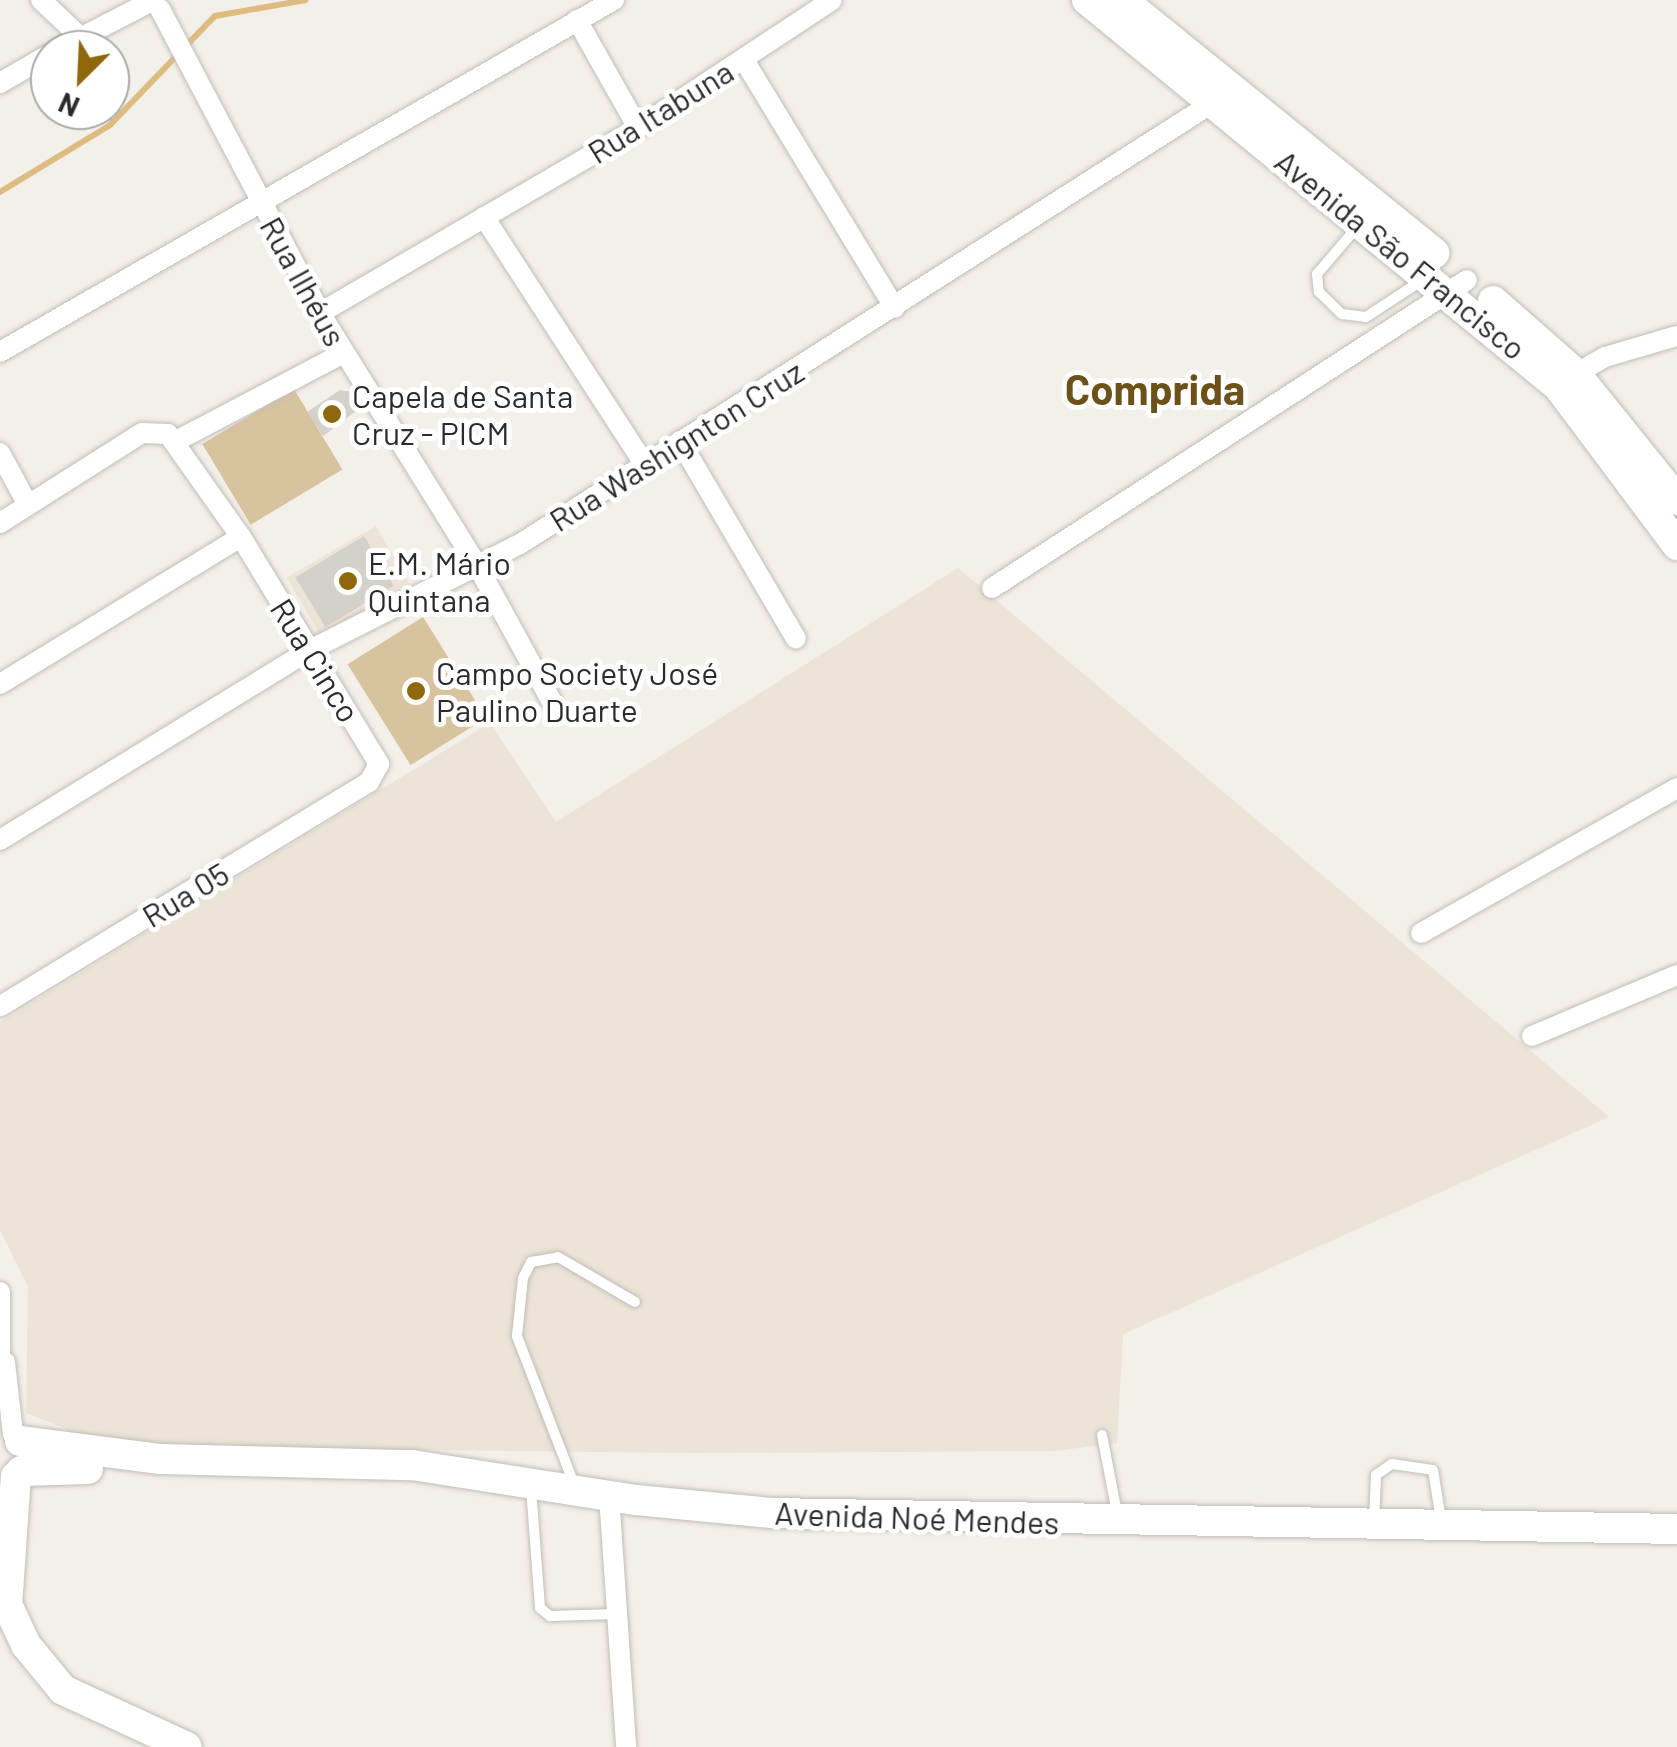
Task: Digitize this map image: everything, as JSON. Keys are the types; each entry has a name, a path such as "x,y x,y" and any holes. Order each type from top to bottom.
{"street":[{"path":"41,0 73,30"},
{"path":"0,352 614,0"},
{"name":"Rua Itabuna","path":"320,314 638,128 832,0"},
{"name":"Avenida São Francisco","path":"1087,0 1223,94"},
{"name":"Avenida São Francisco","path":"1122,0 1223,94 1566,380 1677,500"},
{"path":"96,30 157,4"},
{"name":"Rua Ilhéus","path":"157,4 320,314 477,565 552,702"},
{"path":"576,20 638,128"},
{"path":"744,60 895,308"},
{"path":"0,83 30,66"},
{"name":"Rua Washignton Cruz","path":"0,840 310,650 477,565 895,308 1223,94"},
{"path":"484,216 644,463"},
{"path":"992,588 1449,283"},
{"path":"1566,380 1623,350 1677,336"},
{"path":"0,523 142,433 162,432 178,440 344,354"},
{"name":"Avenida São Francisco","path":"1566,380 1677,544"},
{"name":"Rua Cinco","path":"178,440 376,755 378,772 369,782"},
{"path":"680,440 796,639"},
{"path":"0,454 28,505"},
{"path":"0,684 241,537"},
{"name":"Rua 05","path":"0,1006 369,782"},
{"path":"1421,933 1677,788"},
{"path":"1532,1036 1677,974"},
{"path":"0,1292 2,1366 11,1436 26,1456 12,1476 4,1592 26,1645 64,1690 186,1747"},
{"name":"Avenida Noé Mendes","path":"11,1436 161,1459 374,1462 609,1495 771,1512 1120,1524 1677,1529"},
{"name":"Avenida Noé Mendes","path":"12,1476 128,1468 161,1459"},
{"path":"609,1495 626,1747"}],"lane":[{"path":"1358,209 1317,274 1320,292 1342,314 1366,317 1449,283"},
{"path":"576,1490 517,1336 515,1305 523,1278 531,1262 558,1256 635,1302"},
{"path":"1102,1435 1120,1524"},
{"path":"1374,1525 1376,1475 1392,1464 1433,1470 1442,1526"},
{"path":"531,1482 540,1608 550,1616 616,1614"}],"shaded area":[{"path":"294,389 342,470 251,525 202,444"},
{"name":"E.M. Mário Quintana","path":"376,526 410,585 321,636 287,578"},
{"path":"958,568 1609,1117 1123,1334 1117,1443 1055,1451 696,1453 253,1448 100,1442 26,1413 28,1287 0,1230 0,1022 490,723 556,822"},
{"name":"Campo Society José Paulino Duarte","path":"423,617 486,718 411,765 348,664"}],"building":[{"name":"Capela de Santa Cruz - PICM","path":"340,390 352,392 360,408 323,436 307,412"},
{"name":"E.M. Mário Quintana","path":"364,536 394,586 325,627 295,577"}],"waterway":[{"path":"0,192 110,125 215,16 306,0"}],"place":[{"name":"Capela de Santa Cruz - PICM","path":"332,414"},
{"name":"E.M. Mário Quintana","path":"348,581"},
{"name":"Campo Society José Paulino Duarte","path":"416,691"}],"district":[{"name":"Comprida","path":"1155,388"}]}
